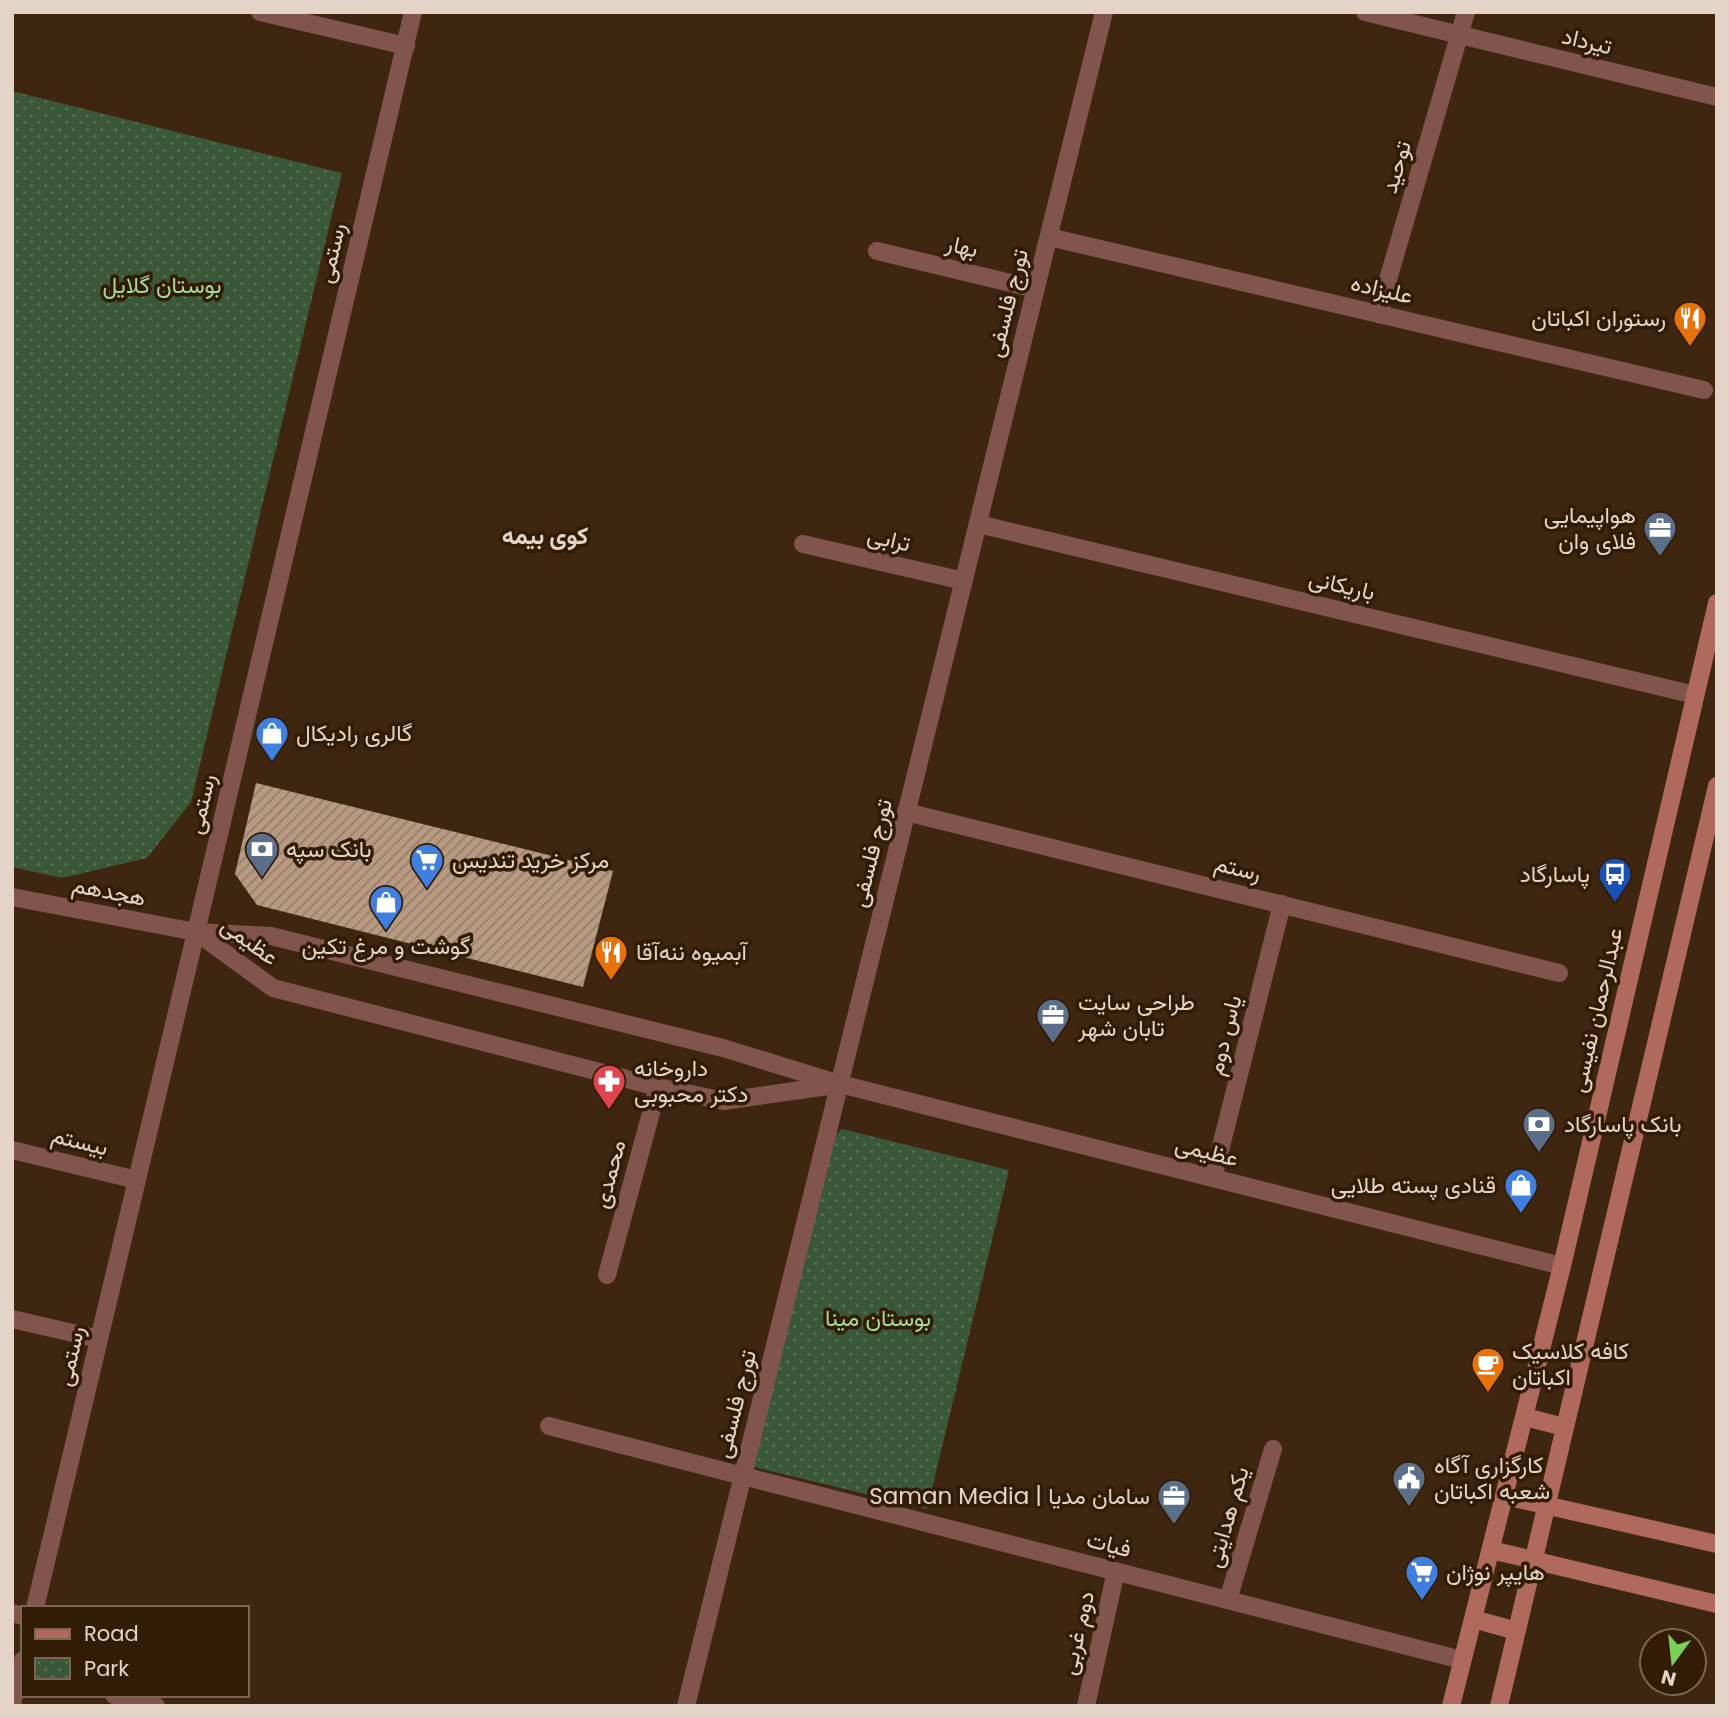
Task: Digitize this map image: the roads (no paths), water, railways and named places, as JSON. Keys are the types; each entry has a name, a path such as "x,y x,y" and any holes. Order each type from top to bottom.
{"main road":[{"name":"عبدالرحمان نفیسی","path":"1462,1660 1562,1266 1717,603"},
{"path":"1499,1706 1717,786"},
{"path":"1525,1417 1564,1427"},
{"path":"1505,1496 1717,1544"},
{"path":"1491,1550 1717,1604"},
{"path":"1473,1619 1517,1631"},
{"path":"1451,1706 1462,1660"}],"street":[{"path":"260,12 405,46"},
{"name":"رستمی","path":"35,1606 413,12"},
{"name":"تورج فلسفی","path":"686,1706 1104,12"},
{"name":"تیرداد","path":"1365,12 1717,97"},
{"name":"توحید","path":"1378,314 1466,12"},
{"name":"علیزاده","path":"1049,237 1704,390"},
{"name":"بهار","path":"877,251 1036,289"},
{"name":"باریکانی","path":"978,524 1695,695"},
{"name":"ترابی","path":"803,544 964,581"},
{"name":"رستم","path":"906,812 1559,972"},
{"name":"هجدهم","path":"12,897 196,933"},
{"name":"یاس دوم","path":"1213,1178 1282,904"},
{"name":"عظیمی","path":"196,933 273,988 658,1087 724,1101 840,1084"},
{"name":"عظیمی","path":"196,933 271,936 723,1048 840,1084 1562,1266"},
{"name":"محمدی","path":"607,1275 658,1087"},
{"name":"بیستم","path":"12,1150 137,1180"},
{"path":"12,1319 99,1339"},
{"name":"فیات","path":"549,1426 1462,1660"},
{"name":"یکم هدایتی","path":"1228,1600 1273,1449"},
{"name":"دوم غربی","path":"1086,1706 1116,1571"},
{"path":"12,1704 21,1672"},
{"path":"122,1697 156,1706"}],"place":[{"name":"رستوران اکباتان","path":"1690,348"},
{"name":"هواپیمایی فلای وان","path":"1660,558"},
{"name":"گالری رادیکال","path":"272,763"},
{"name":"بانک سپه","path":"262,879"},
{"name":"مرکز خرید تندیس","path":"427,890"},
{"name":"پاسارگاد","path":"1615,904"},
{"name":"گوشت و مرغ تکین","path":"386,932"},
{"name":"آبمیوه ننه‌آقا","path":"611,982"},
{"name":"طراحی سایت تابان شهر","path":"1053,1045"},
{"name":"داروخانه دکتر محبوبی","path":"609,1111"},
{"name":"بانک پاسارگاد","path":"1539,1154"},
{"name":"قنادی پسته طلایی","path":"1521,1215"},
{"name":"کافه کلاسیک اکباتان","path":"1488,1394"},
{"name":"کارگزاری آگاه شعبه اکباتان","path":"1409,1508"},
{"name":"Saman Media | سامان مدیا","path":"1174,1526"},
{"name":"هایپر نوژان","path":"1422,1602"}],"district":[{"name":"کوی بیمه","path":"545,535"}],"park label":[{"name":"بوستان گلایل","path":"162,285"},
{"name":"بوستان مینا","path":"878,1318"}]}
